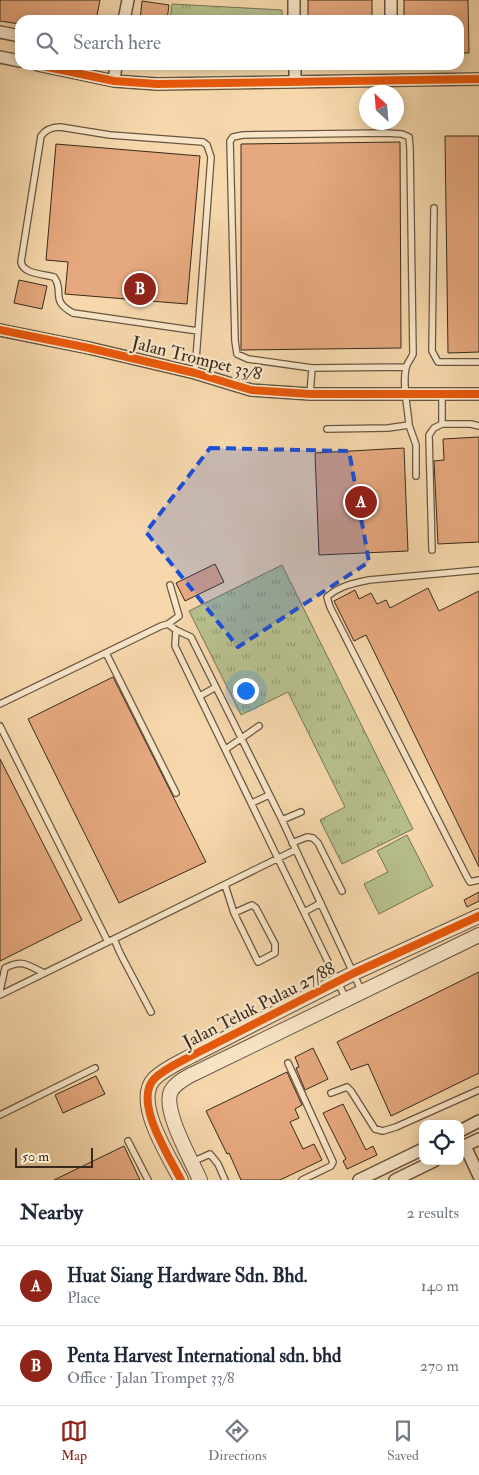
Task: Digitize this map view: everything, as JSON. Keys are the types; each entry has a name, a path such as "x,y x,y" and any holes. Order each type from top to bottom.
{"street":[{"path":"125,15 128,0"},
{"path":"294,0 294,15"},
{"path":"391,0 391,15"},
{"path":"0,32 15,35"},
{"path":"0,57 15,60"},
{"path":"62,70 114,81 157,84 479,79"},
{"path":"114,81 115,70"},
{"path":"294,81 295,70"},
{"name":"Jalan Trompet 33/8","path":"0,330 89,348 195,373 251,390 310,394 479,394"},
{"name":"Jalan Teluk Pulau 27/88","path":"181,1180 149,1113 148,1089 164,1071 354,973 479,916"},
{"name":"Jalan Teluk Pulau 27/88","path":"200,1180 170,1115 169,1103 171,1092 178,1083 479,935"},
{"path":"464,1128 479,1121"},
{"path":"464,1146 479,1139"},
{"path":"464,1150 479,1176"},
{"path":"359,1180 419,1151"},
{"path":"395,1180 426,1165"}],"lane":[{"path":"195,373 211,157 208,145 203,142 110,134 60,127 54,127 44,132 41,136 21,262 22,267 26,271 54,277 57,280 60,302 64,308 73,313 198,331"},
{"path":"406,367 312,368 248,359 237,354 235,341 230,141 233,137 243,135 386,133 402,134 408,138 410,148 413,354 411,361 406,367 406,395 409,425 416,445 416,476"},
{"path":"434,208 432,351 438,362 479,362"},
{"path":"310,394 312,368"},
{"path":"442,394 442,424"},
{"path":"432,550 429,435 434,428 442,424 471,424 479,426"},
{"path":"327,429 388,428 409,425"},
{"path":"479,570 369,580 339,588 328,597 330,607 467,877 470,882 479,880"},
{"path":"0,704 168,624 179,616 170,585"},
{"path":"168,624 191,637 282,820 362,992"},
{"path":"176,630 175,646 347,1000"},
{"path":"106,653 176,793"},
{"path":"200,696 216,687"},
{"path":"0,726 111,940 151,1012"},
{"path":"226,749 259,726"},
{"path":"252,803 269,795"},
{"path":"282,820 301,812"},
{"path":"292,843 307,837 313,838 318,843 342,892"},
{"path":"0,995 295,850"},
{"path":"225,885 234,913 258,962 275,953 275,944 256,908 252,905 234,913"},
{"path":"304,912 321,903"},
{"path":"0,991 5,968 16,962 44,973"},
{"path":"288,1063 333,1162 331,1166 302,1180"},
{"path":"0,1115 95,1068"},
{"path":"331,1093 347,1087 375,1129 383,1131 479,1090"},
{"path":"128,1141 148,1180"},
{"path":"192,1162 210,1154 214,1157 225,1180"}],"highlighted area":[{"path":"210,448 349,451 369,562 238,647 146,532"}],"green space":[{"path":"172,4 282,10 282,15 171,15"},
{"path":"282,565 413,829 342,864 320,820 345,807 288,692 241,715 189,611"},
{"path":"407,835 433,886 379,914 364,884 388,872 377,851"}],"building":[{"path":"0,0 100,0 97,15 15,15 15,23 0,21"},
{"path":"308,0 372,0 372,15 308,15"},
{"path":"404,0 468,0 469,53 464,53 464,15 404,15"},
{"path":"142,1 169,5 168,15 141,15"},
{"path":"445,136 479,136 479,352 448,353"},
{"path":"400,142 401,348 241,350 241,144"},
{"path":"56,144 200,156 187,304 65,294 68,262 46,260"},
{"path":"19,280 47,286 42,309 14,303"},
{"path":"479,437 479,542 438,544 434,461 444,460 443,439"},
{"path":"404,448 408,551 319,555 315,453"},
{"path":"215,564 224,582 185,601 176,583"},
{"path":"428,588 439,611 479,591 479,867 366,635 354,641 334,601 355,590 359,599 371,593 377,604 386,600 390,608"},
{"path":"113,677 206,862 119,903 28,719"},
{"path":"0,759 82,920 0,961"},
{"path":"479,892 479,901 467,907 464,900"},
{"path":"479,972 479,1073 391,1116 368,1064 351,1070 337,1042"},
{"path":"313,1048 328,1079 305,1090 296,1068 299,1067 295,1057"},
{"path":"287,1072 302,1105 295,1109 299,1118 290,1122 303,1149 314,1144 322,1160 280,1180 241,1180 229,1153 227,1154 206,1111"},
{"path":"96,1076 105,1094 63,1113 55,1095"},
{"path":"343,1104 366,1150 373,1146 377,1155 347,1169 343,1161 346,1159 323,1113"},
{"path":"124,1146 140,1180 54,1180"}],"cycle path":[{"path":"62,70 114,81 157,84 479,79"},
{"path":"0,330 89,348 195,373 251,390 310,394 479,394"},
{"path":"181,1180 162,1144 150,1115 149,1089 158,1075 181,1061 354,973 479,916"}],"place":[{"name":"Penta Harvest International sdn. bhd","path":"140,289"},
{"name":"Huat Siang Hardware Sdn. Bhd.","path":"361,502"}]}
